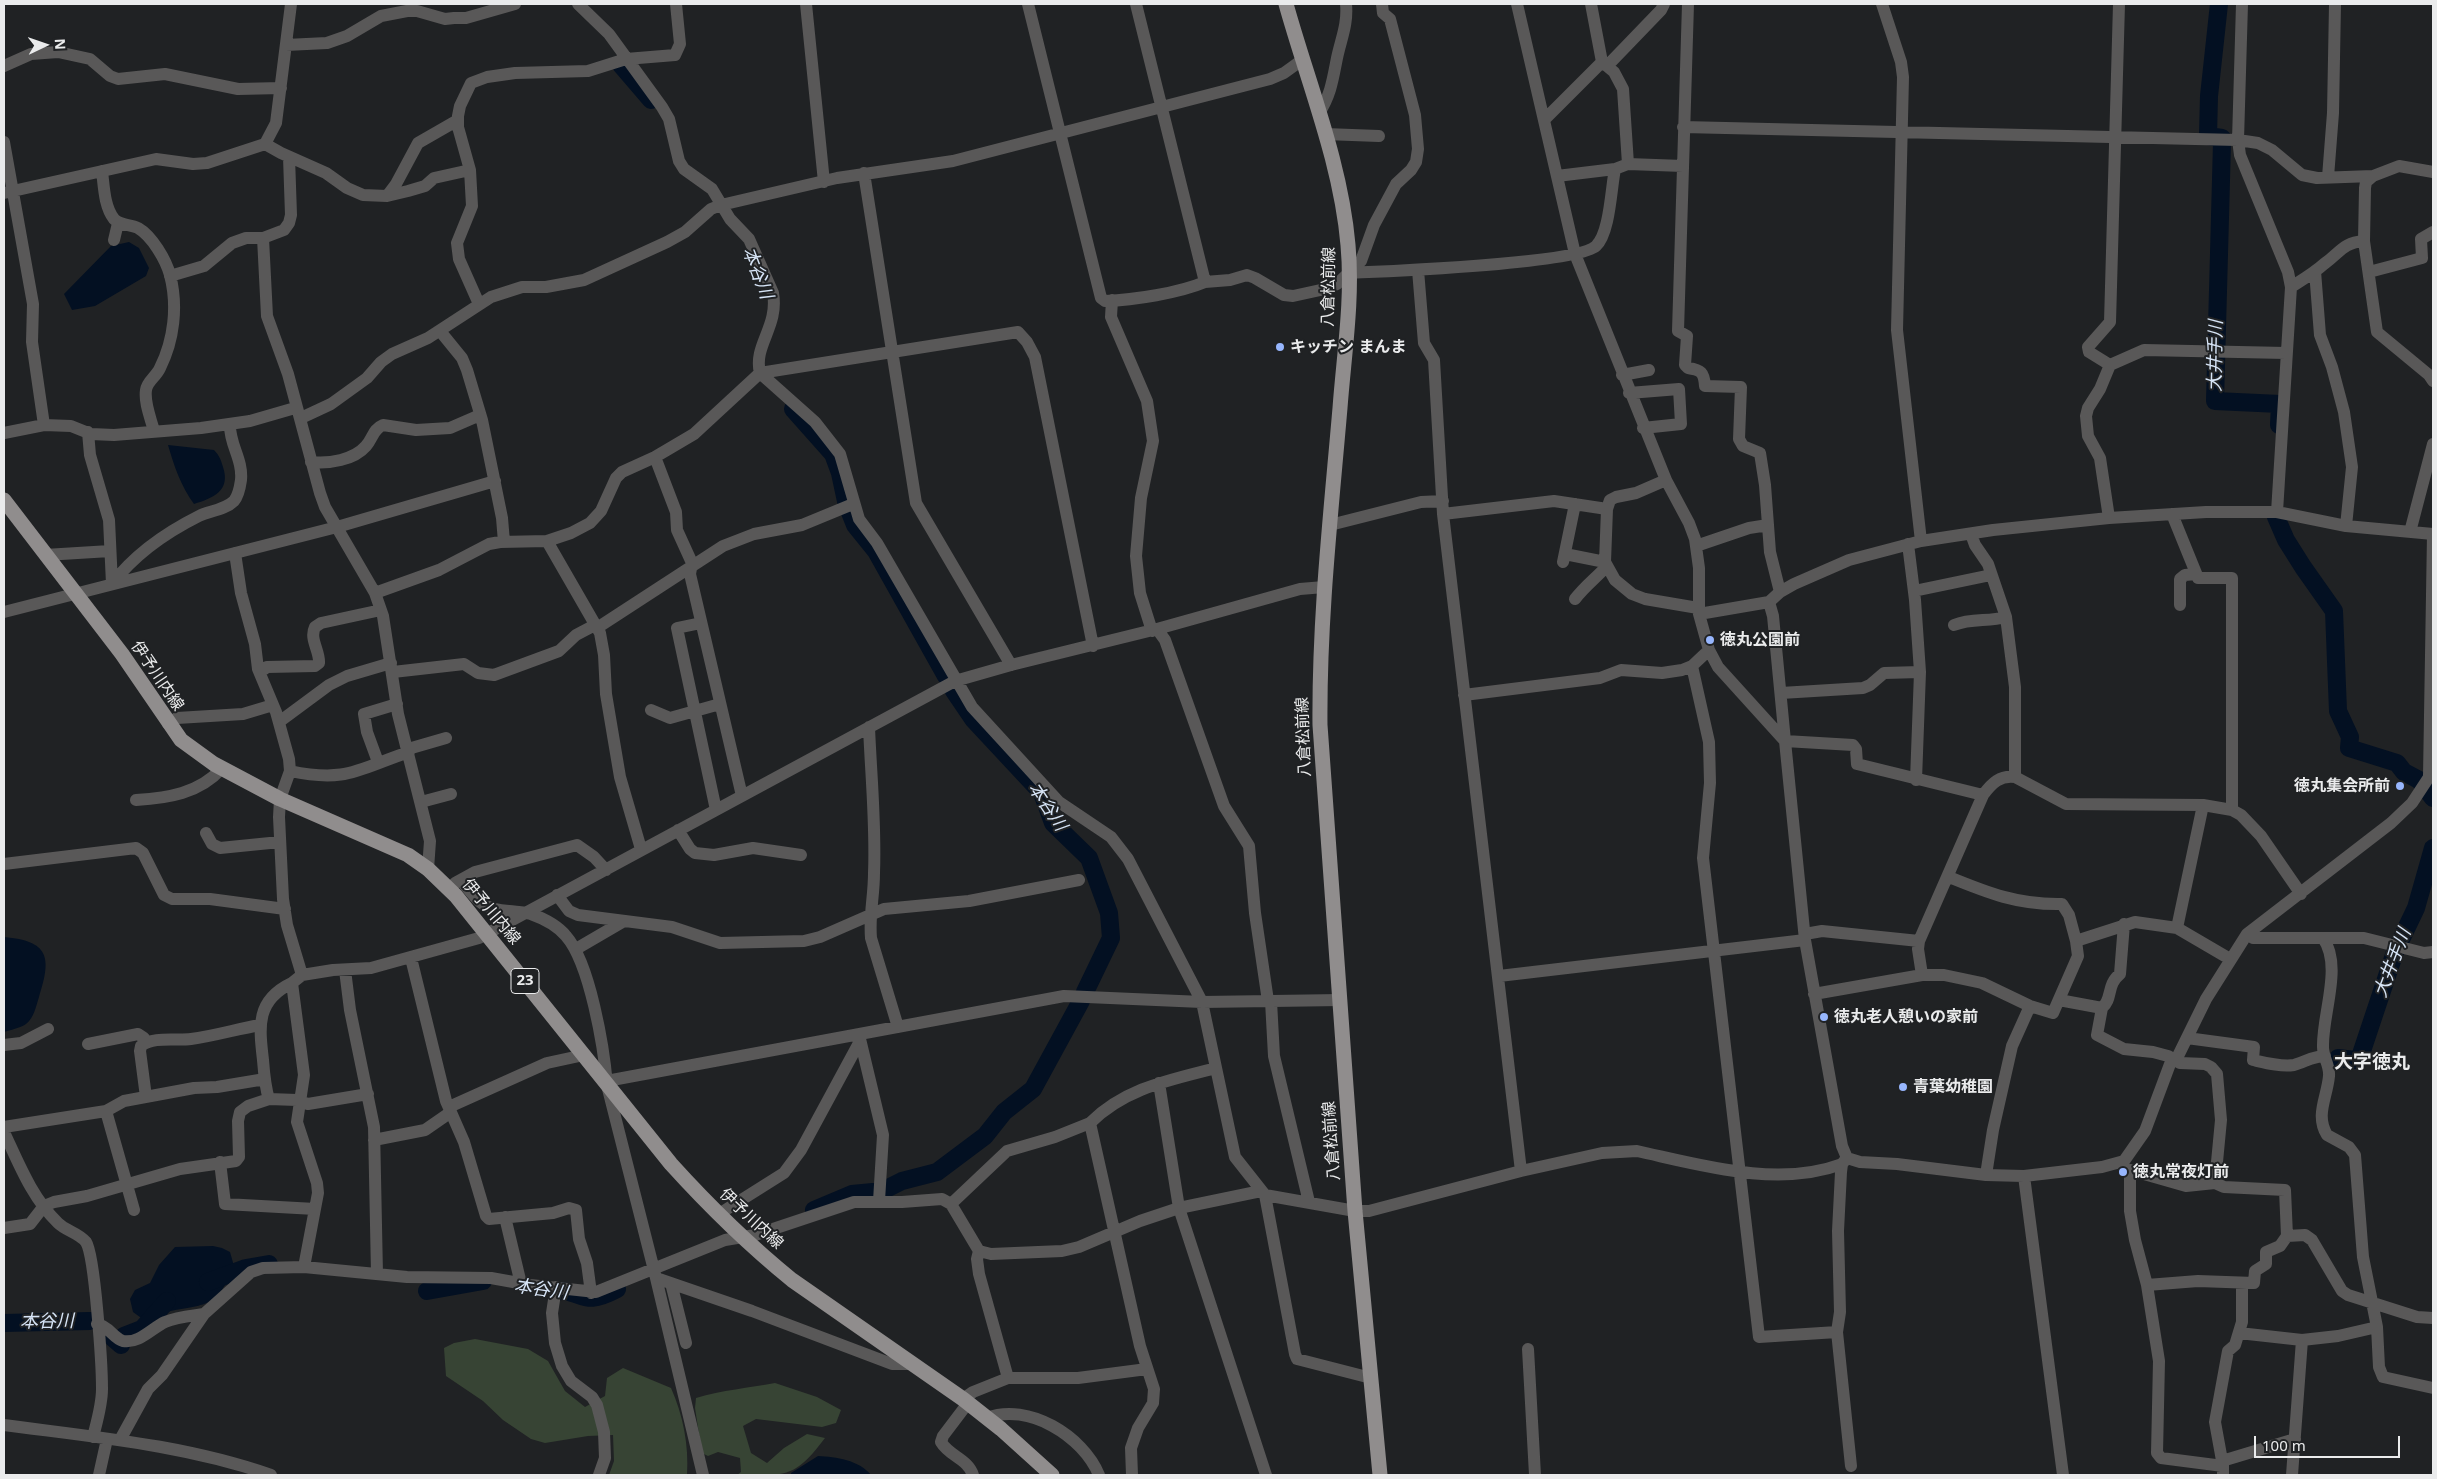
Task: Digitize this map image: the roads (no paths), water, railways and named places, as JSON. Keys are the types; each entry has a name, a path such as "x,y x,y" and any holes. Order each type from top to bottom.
{"main road":[{"name":"八倉松前線","path":"1286,4 1325,134 1345,219 1350,273 1324,587 1320,677 1321,734 1355,1211 1380,1475"},
{"name":"伊予川内線","path":"4,500 122,654 168,724 181,740 196,753 280,799 395,848 428,869 448,887 486,933 671,1164 742,1236 792,1280 965,1401 1052,1475"}],"street":[{"path":"8,192 156,159 193,164 207,163 265,144 276,122 291,4"},
{"path":"286,45 327,43 347,36 381,16 402,12 417,11 445,19 460,18 514,4"},
{"path":"578,4 609,34 668,119 678,161 684,169 712,189 730,219 750,239 773,293 774,318 759,357 760,373 815,422 831,442 844,464 853,504 859,519 877,544 955,682 981,718 1059,802 1111,838 1120,848 1202,1002 1235,1157 1263,1193 1295,1354 1298,1359 1371,1378"},
{"path":"479,304 459,259 457,243 472,206 470,170 458,120 460,106 471,82 478,79 515,74 588,71 626,59 675,55 680,44 676,4"},
{"path":"806,4 824,182"},
{"path":"1028,4 1101,298 1105,301 1183,290 1205,282 1230,280 1247,275 1284,295 1293,296 1326,289 1337,284 1350,273 1361,261 1374,225 1396,184 1411,170 1416,162 1418,149 1415,115 1390,19 1383,13 1382,4"},
{"path":"1136,4 1205,282"},
{"path":"1319,113 1328,100 1335,76 1347,18 1346,4"},
{"path":"1517,4 1575,254 1643,428 1666,480 1689,523 1696,546 1699,568 1699,611 1709,650 1718,667 1785,741 1853,745 1856,749 1857,764 1983,795"},
{"path":"1590,4 1605,64 1623,89 1628,164"},
{"path":"1545,119 1661,10 1664,4"},
{"path":"1688,4 1678,331 1686,336 1685,365 1688,368 1699,369 1703,373 1705,386 1741,387 1739,438 1743,446 1760,453 1765,485 1770,552 1780,592"},
{"path":"1882,4 1902,69 1897,330 1915,543 1914,590 1920,672 1916,780"},
{"path":"2110,365 2089,352 2088,347 2110,322 2119,4"},
{"path":"2242,4 2238,140 2240,154 2288,272 2291,288 2277,512"},
{"path":"2328,178 2333,113 2335,4"},
{"path":"4,66 31,54 58,52 90,59 110,76 118,79 165,74 238,89 281,88"},
{"path":"4,432 44,425 71,426 88,432 114,435 154,432 230,424 298,413 331,404 367,378 380,362 392,354 440,331 479,304 511,290 546,287 584,280 686,232 711,209 721,205 864,173 954,161 1270,79 1284,73 1302,60"},
{"path":"387,196 396,184 418,143 458,120"},
{"path":"1683,127 2238,140 2258,143 2272,150 2302,175 2328,178 2373,176 2399,166 2433,172"},
{"path":"1325,134 1379,136"},
{"path":"4,142 8,192 33,304 32,342 44,425"},
{"path":"265,144 326,173 355,192 368,196 387,196 418,189 434,178 470,170"},
{"path":"170,276 204,266 232,243 246,238 263,238 284,230 289,223 291,215 289,157"},
{"path":"1557,176 1614,169 1628,164 1683,166"},
{"path":"1350,273 1418,270 1564,256 1597,246 1609,212 1614,169"},
{"path":"102,171 108,208 118,223 137,228 144,233 154,245 170,276 174,318 171,340 159,371 148,384 146,391 154,432"},
{"path":"864,173 916,503 1011,665"},
{"path":"2373,176 2366,182 2365,188 2364,241 2377,332 2429,375 2433,381"},
{"path":"114,240 118,223"},
{"path":"2369,272 2422,258 2421,239 2433,232"},
{"path":"263,238 267,316 288,374 320,493 375,593 381,610 397,704 430,841 428,869"},
{"path":"2291,288 2315,271 2343,246 2351,242 2364,241"},
{"path":"1418,270 1424,343 1434,360 1443,514 1521,1171"},
{"path":"2315,271 2320,335 2332,367 2344,412 2352,467 2346,526"},
{"path":"1112,300 1111,317 1147,401 1154,441 1141,498 1136,556 1140,593 1155,630 1166,640 1224,806 1249,846 1255,913 1270,1001 1274,1056 1309,1202"},
{"path":"440,331 462,358 480,415 494,481 504,542"},
{"path":"375,593 439,570 489,544 547,542 571,533 596,518 616,478 622,472 655,457 694,434 760,373 1018,332 1027,342 1035,357 1093,646"},
{"path":"2109,518 2100,458 2088,436 2086,416 2088,408 2100,389 2110,365 2144,350 2286,353"},
{"path":"1622,375 1649,370"},
{"path":"1629,393 1679,389 1681,424 1643,428"},
{"path":"311,462 329,462 356,454 365,448 372,438 373,432 383,424 416,430 450,428 480,415"},
{"path":"112,584 135,559 171,532 201,515 233,502 238,494 242,468 231,440 230,424"},
{"path":"88,432 90,455 107,512 112,584"},
{"path":"2410,532 2433,444"},
{"path":"655,457 676,512 677,530 692,563 690,574 742,796"},
{"path":"1666,480 1636,493 1610,500 1607,509 1606,564 1615,580 1632,594 1664,604 1699,611 1769,602 1780,592 1849,560 1915,543 1971,534 2109,518 2206,512 2277,512 2346,526 2433,534 2431,774 2412,803 2391,823 2247,934 2230,959 2187,1038 2170,1064 2145,1132 2127,1166 2134,1240 2147,1285 2159,1361 2157,1453 2161,1458 2223,1468 2295,1439"},
{"path":"4,612 337,527 494,481"},
{"path":"1330,525 1421,502 1443,501"},
{"path":"1443,514 1554,501 1607,509"},
{"path":"279,722 329,685 347,676 392,668 464,664 478,673 494,675 559,651 576,635 596,626 691,568 723,546 754,534 802,525 853,504"},
{"path":"1575,504 1564,558 1606,564"},
{"path":"2172,514 2198,578 2232,578 2232,810"},
{"path":"1696,546 1749,528 1768,525"},
{"path":"1971,534 1991,575 2006,617 2015,687 2016,777"},
{"path":"547,542 596,626 602,641 606,694 620,777 641,850"},
{"path":"45,555 110,550"},
{"path":"235,553 241,592 255,644 260,672 279,722 290,772 280,799 280,842 285,909 297,979 304,1076 302,1102 297,1122 317,1183 315,1209 304,1267"},
{"path":"1575,600 1586,585 1594,581 1606,564"},
{"path":"2180,605 2180,579 2185,575 2196,574"},
{"path":"1914,590 1991,575"},
{"path":"269,1099 265,1079 260,1025 266,1004 281,988 297,979 345,970 371,968 467,943 955,682 1011,665 1155,630 1300,589 1324,587"},
{"path":"1769,602 1773,616 1805,937 1845,1161 1838,1231 1840,1312 1837,1332 1851,1466"},
{"path":"260,672 267,667 315,666 319,663 313,637 315,627 321,623 381,610"},
{"path":"1954,625 1973,619 1996,620 2006,617"},
{"path":"701,623 676,628 716,810"},
{"path":"1464,695 1600,678 1620,670 1662,673 1692,666 1709,650"},
{"path":"1692,666 1710,742 1710,783 1703,858 1759,1337 1837,1332"},
{"path":"1781,692 1863,688 1870,685 1884,673 1920,672"},
{"path":"378,762 367,732 364,714 397,704"},
{"path":"651,710 670,718 720,704"},
{"path":"168,724 177,718 243,714 273,705"},
{"path":"869,727 874,874 870,916 871,938 898,1027"},
{"path":"290,772 318,777 344,776 375,766 378,762 408,750 446,738"},
{"path":"136,800 160,798 190,791 212,779 222,768"},
{"path":"1922,974 1918,948 1919,941 1949,877 1983,795 2000,778 2016,777 2066,804 2203,805 2232,810 2242,815 2261,836 2300,894"},
{"path":"421,802 451,794"},
{"path":"2176,928 2203,805"},
{"path":"678,830 690,849 695,853 714,855 753,848 801,856"},
{"path":"206,833 212,844 220,848 280,842"},
{"path":"448,887 475,872 577,845 594,856 606,870"},
{"path":"4,864 136,848 143,853 164,895 172,899 210,899 285,909"},
{"path":"1814,994 1922,974 1953,976 1982,983 2030,1006 2053,1013 2078,956 2076,941 2066,908 2062,904 2028,904 2011,901 1949,877"},
{"path":"461,880 481,904 486,907 496,910 525,912 557,926 576,950 586,974 606,1064 607,1085 704,1475"},
{"path":"557,895 569,911 578,916 672,927 720,943 777,943 804,942 820,937 884,909 969,901 1079,880"},
{"path":"576,950 624,921"},
{"path":"2076,941 2135,922 2176,928 2230,959"},
{"path":"2124,924 2120,974 2112,980 2106,1005 2102,1008 2097,1035 2124,1049 2153,1052 2180,1063 2205,1064 2211,1067 2217,1074 2221,1120 2215,1183"},
{"path":"1499,976 1713,951 1805,937 1822,931 1919,941"},
{"path":"2247,934 2253,938 2364,938 2415,950 2433,952"},
{"path":"2323,938 2328,945 2332,964 2323,1047 2329,1066 2329,1076 2320,1118 2327,1135 2349,1147 2355,1155 2362,1257 2377,1327 2379,1366 2383,1377 2433,1388"},
{"path":"411,958 450,1110 464,1142 486,1216 489,1219 553,1213 569,1208 576,1210 579,1239 587,1263 591,1292"},
{"path":"345,970 350,1010 368,1094 374,1140 377,1274"},
{"path":"607,1085 612,1080 860,1037 898,1027 1064,996 1202,1002 1341,1000"},
{"path":"2059,1000 2102,1008"},
{"path":"1986,1174 1992,1130 2012,1046 2030,1006"},
{"path":"146,1097 140,1051 141,1046 145,1043 190,1039 260,1025"},
{"path":"4,1045 21,1043 48,1028"},
{"path":"88,1044 138,1034 144,1038 145,1043"},
{"path":"860,1037 883,1135 879,1201"},
{"path":"720,1214 784,1173 801,1150 860,1037"},
{"path":"2187,1038 2254,1047 2254,1060 2282,1066 2293,1065 2315,1056 2325,1056"},
{"path":"374,1140 425,1130 450,1110 547,1063 584,1055"},
{"path":"951,1204 1007,1151 1054,1137 1090,1122 1116,1101 1159,1084 1216,1068"},
{"path":"4,1127 106,1111 124,1101 194,1088 218,1088 265,1079"},
{"path":"1159,1084 1179,1208 1266,1475"},
{"path":"4,1228 30,1224 44,1206 54,1202 87,1196 125,1183 180,1169 236,1161 239,1156 238,1121 240,1112 248,1106 269,1099 308,1104 330,1102 368,1094"},
{"path":"106,1111 134,1210"},
{"path":"1090,1122 1140,1346 1148,1369 1154,1397 1153,1403 1138,1428 1132,1448 1132,1475"},
{"path":"4,1132 20,1168 44,1206 64,1229 85,1241 88,1248 95,1289 102,1390 93,1437"},
{"path":"979,1251 991,1254 1062,1251 1079,1247 1114,1231 1179,1208 1263,1193 1355,1211 1369,1211 1413,1201 1521,1171 1619,1151 1637,1151 1756,1173 1790,1173 1824,1169 1845,1161 2024,1176 2127,1166 2186,1186 2215,1183 2224,1187 2285,1190 2287,1236 2280,1246 2266,1252 2266,1264 2256,1271 2254,1283 2198,1281 2147,1285"},
{"path":"220,1162 225,1204 315,1209"},
{"path":"2024,1176 2063,1475"},
{"path":"120,1440 148,1389 162,1375 204,1314 252,1272 263,1268 304,1267 407,1277 491,1278 521,1284 591,1292 655,1274 693,1251 724,1240 755,1235 854,1202 902,1202 942,1199 951,1204 979,1251 977,1259 979,1274 1008,1378"},
{"path":"504,1217 521,1284"},
{"path":"2287,1236 2308,1237 2323,1256 2342,1291 2359,1299 2372,1301 2416,1317 2433,1318"},
{"path":"655,1274 671,1283 752,1311 892,1364 910,1364"},
{"path":"671,1283 686,1343"},
{"path":"2223,1468 2215,1422 2228,1351 2235,1345 2239,1333 2244,1305 2242,1284"},
{"path":"556,1287 552,1314 555,1344 562,1366 571,1381 592,1396 597,1405 604,1432 605,1458 599,1475"},
{"path":"97,1324 104,1325 118,1339 125,1341 143,1336 164,1322 204,1314"},
{"path":"2239,1333 2302,1340 2338,1336 2377,1327"},
{"path":"2292,1475 2302,1340"},
{"path":"1528,1350 1535,1475"},
{"path":"973,1475 971,1467 944,1447 941,1442 965,1401 973,1392 1008,1378 1078,1378 1148,1369"},
{"path":"987,1418 998,1414 1028,1415 1051,1426 1081,1448 1091,1460 1099,1475"},
{"path":"4,1425 120,1440 228,1460 271,1475"},
{"path":"100,1475 107,1439"}],"water":[{"path":"129,242 139,248 149,268 146,276 95,306 72,310 64,294 111,246"},
{"path":"168,445 214,450 221,460 225,475 225,482 219,492 208,499 194,504 178,476"},
{"path":"4,937 30,942 38,947 46,961 43,983 31,1019 18,1028 4,1032"},
{"path":"213,1246 230,1252 234,1266 228,1280 215,1298 201,1305 166,1312 150,1319 144,1320 133,1312 130,1299 135,1290 150,1283 159,1265 175,1247"},
{"path":"818,1456 840,1458 854,1463 871,1475 791,1475 791,1473"}],"waterway":[{"name":"大井手川","path":"2219,4 2209,96 2208,136 2222,138"},
{"name":"本谷川","path":"621,65 651,100"},
{"name":"大井手川","path":"2222,143 2215,401 2280,404 2279,425"},
{"name":"本谷川","path":"793,409 833,454 840,473 846,501"},
{"name":"本谷川","path":"849,510 855,525 876,551 946,676"},
{"name":"大井手川","path":"2276,517 2286,540 2334,611 2338,711 2350,737 2349,748 2397,763 2404,772 2419,780 2433,798"},
{"name":"本谷川","path":"954,691 973,719 1042,793 1053,823 1089,858 1109,913 1111,938 1085,992"},
{"name":"大井手川","path":"2338,1058 2355,1060 2360,1057 2395,952 2416,908 2433,848"},
{"name":"本谷川","path":"884,1190 902,1181 937,1172 985,1136 1004,1112 1033,1089 1081,1001"},
{"name":"本谷川","path":"814,1210 852,1194 873,1192"},
{"name":"本谷川","path":"208,1282 246,1268 269,1264"},
{"name":"本谷川","path":"427,1291 483,1281"},
{"name":"本谷川","path":"556,1291 565,1291 590,1298 605,1295 617,1289"},
{"name":"本谷川","path":"113,1338 121,1345 124,1336 142,1329 167,1301"},
{"name":"本谷川","path":"4,1323 90,1321"}],"place":[{"name":"キッチン まんま","path":"1280,347"},
{"name":"徳丸公園前","path":"1710,640"},
{"name":"徳丸集会所前","path":"2400,786"},
{"name":"徳丸老人憩いの家前","path":"1824,1017"},
{"name":"青葉幼稚園","path":"1903,1087"},
{"name":"徳丸常夜灯前","path":"2123,1172"}],"district":[{"name":"大字徳丸","path":"2372,1063"}]}
